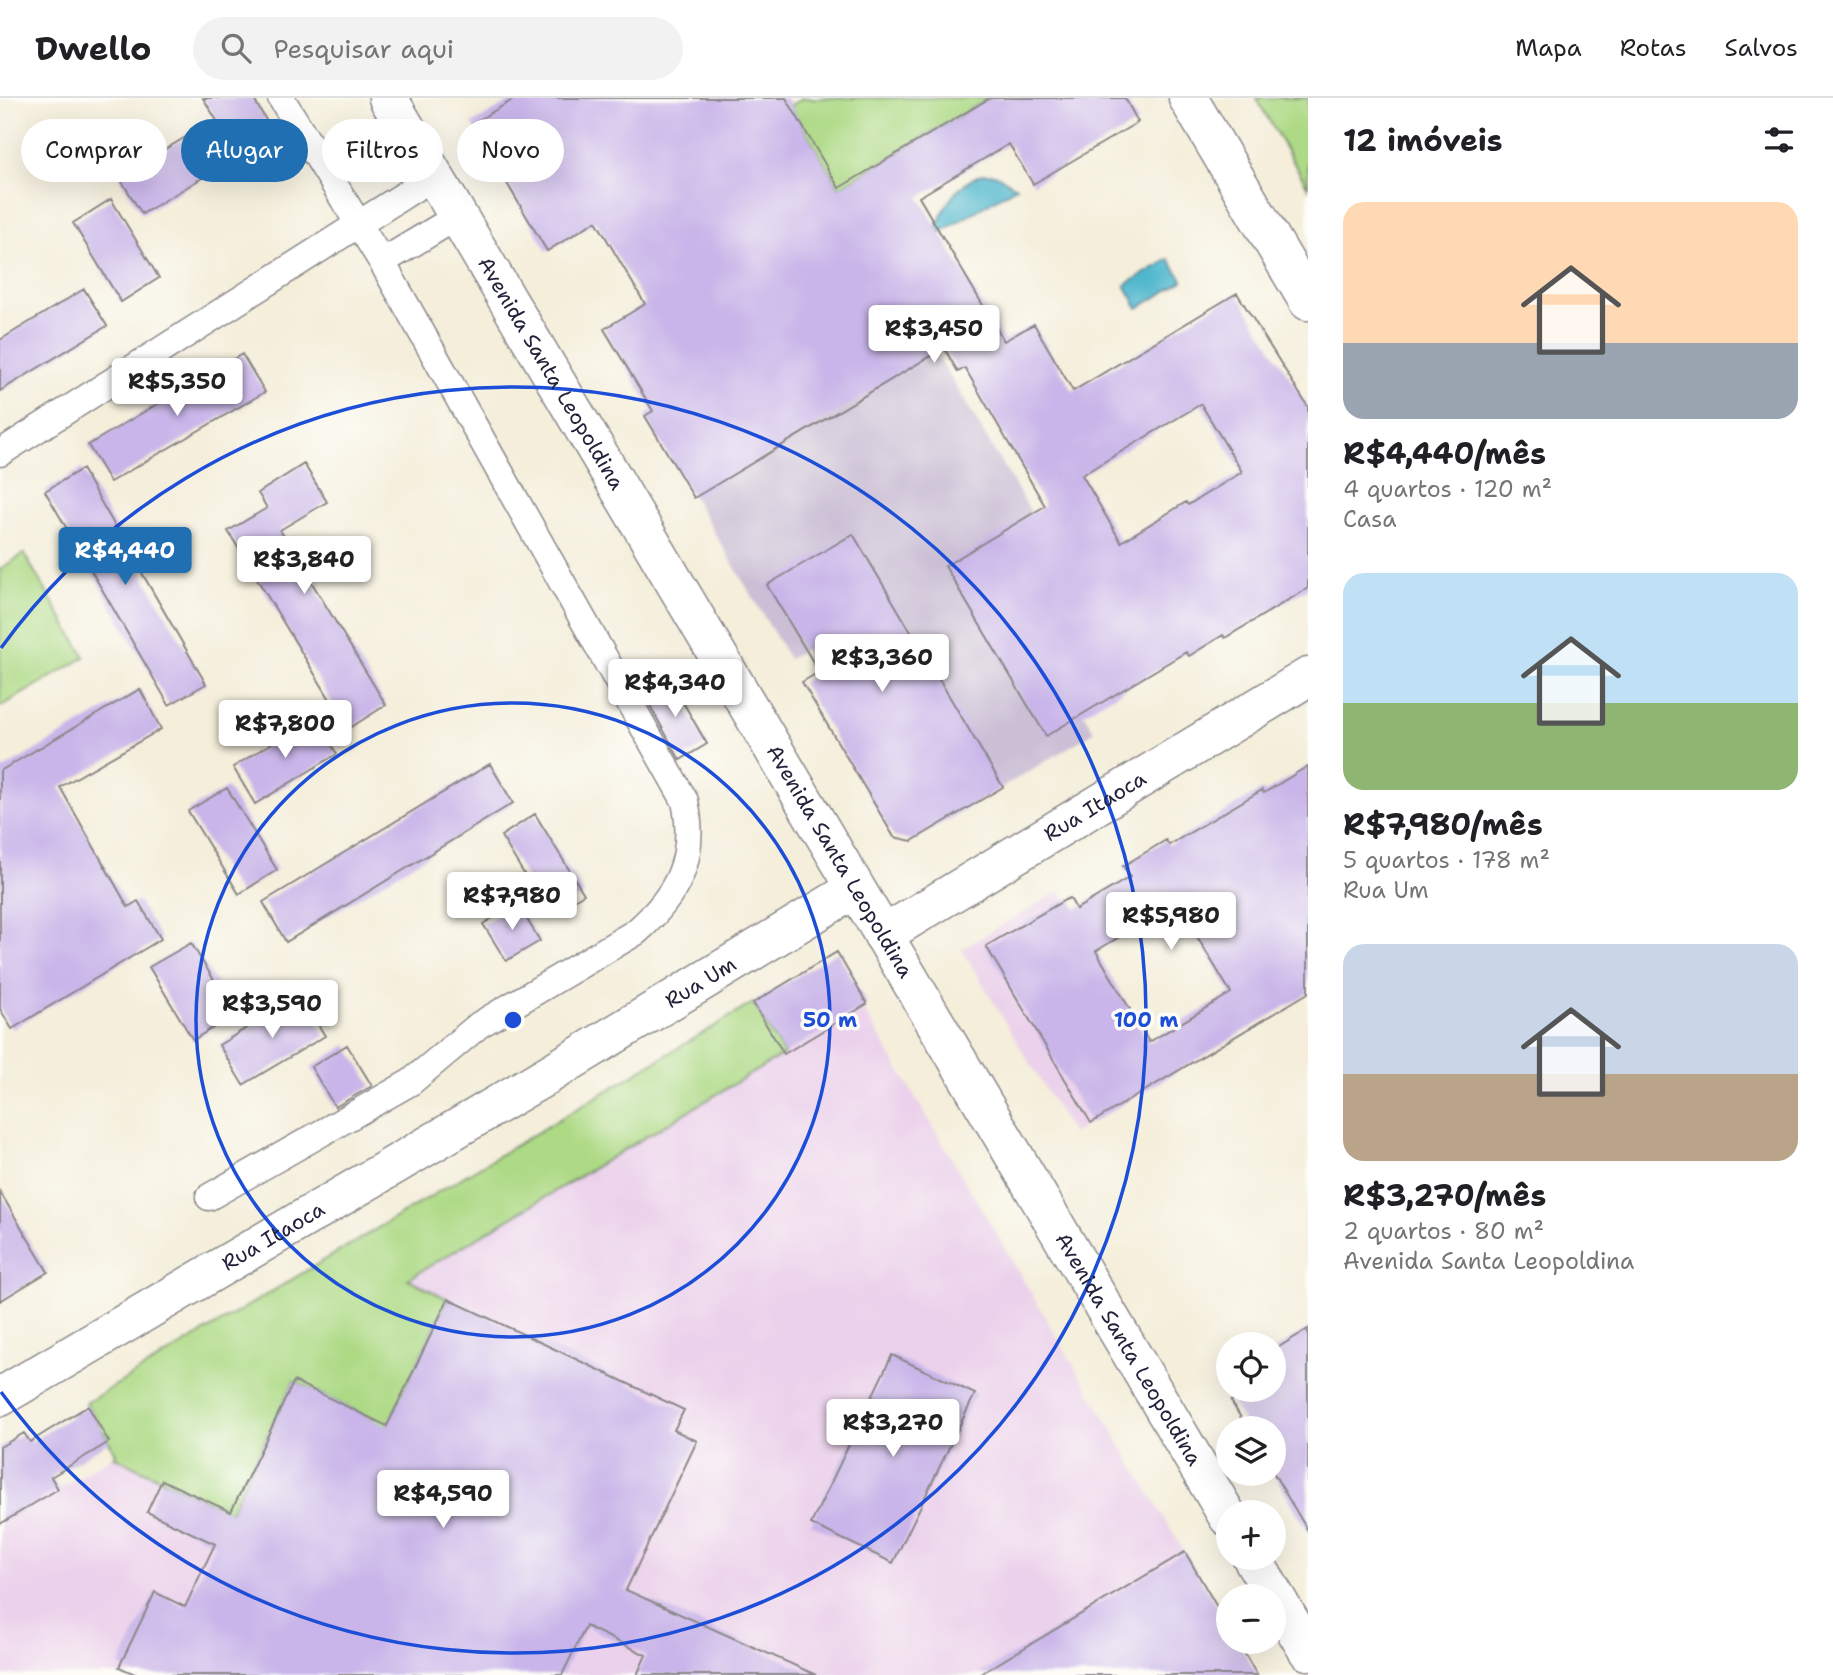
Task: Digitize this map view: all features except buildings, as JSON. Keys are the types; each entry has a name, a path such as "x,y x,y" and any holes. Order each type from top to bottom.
{"street":[{"name":"Avenida Santa Leopoldina","path":"388,98 400,119"},
{"path":"1188,98 1308,301"},
{"name":"Avenida Santa Leopoldina","path":"438,182 1218,1500"},
{"name":"Rua Itaoca","path":"883,934 1308,677"},
{"name":"Rua Um","path":"546,1076 855,888"},
{"name":"Rua Itaoca","path":"0,1397 546,1076"},
{"path":"1259,1570 1308,1651"}],"lane":[{"path":"209,1197 411,1082 479,1025 636,932 668,900 679,881 685,861 689,821 685,802 382,262 281,98"},
{"path":"0,453 425,182"},
{"path":"382,262 458,216"}],"shaded area":[{"path":"936,353 1032,514 1083,713 1094,732 1003,787 891,599 789,659 694,498"},
{"path":"1060,891 1169,1076 1072,1134 962,949"},
{"path":"862,1007 1216,1606 1216,1654 1245,1654 1258,1675 0,1675 0,1524"}],"green space":[{"path":"802,98 989,98 839,188 790,106"},
{"path":"1256,98 1308,98 1308,187"},
{"path":"24,554 85,657 0,707 0,569"},
{"path":"753,1003 784,1054 408,1279 448,1299 362,1479 347,1472 372,1419 294,1381 230,1512 113,1456 116,1454 86,1403"}],"water":[{"path":"982,174 995,174 1016,187 934,236 950,199 964,185"},
{"path":"1169,259 1183,281 1138,308 1125,285"}]}
